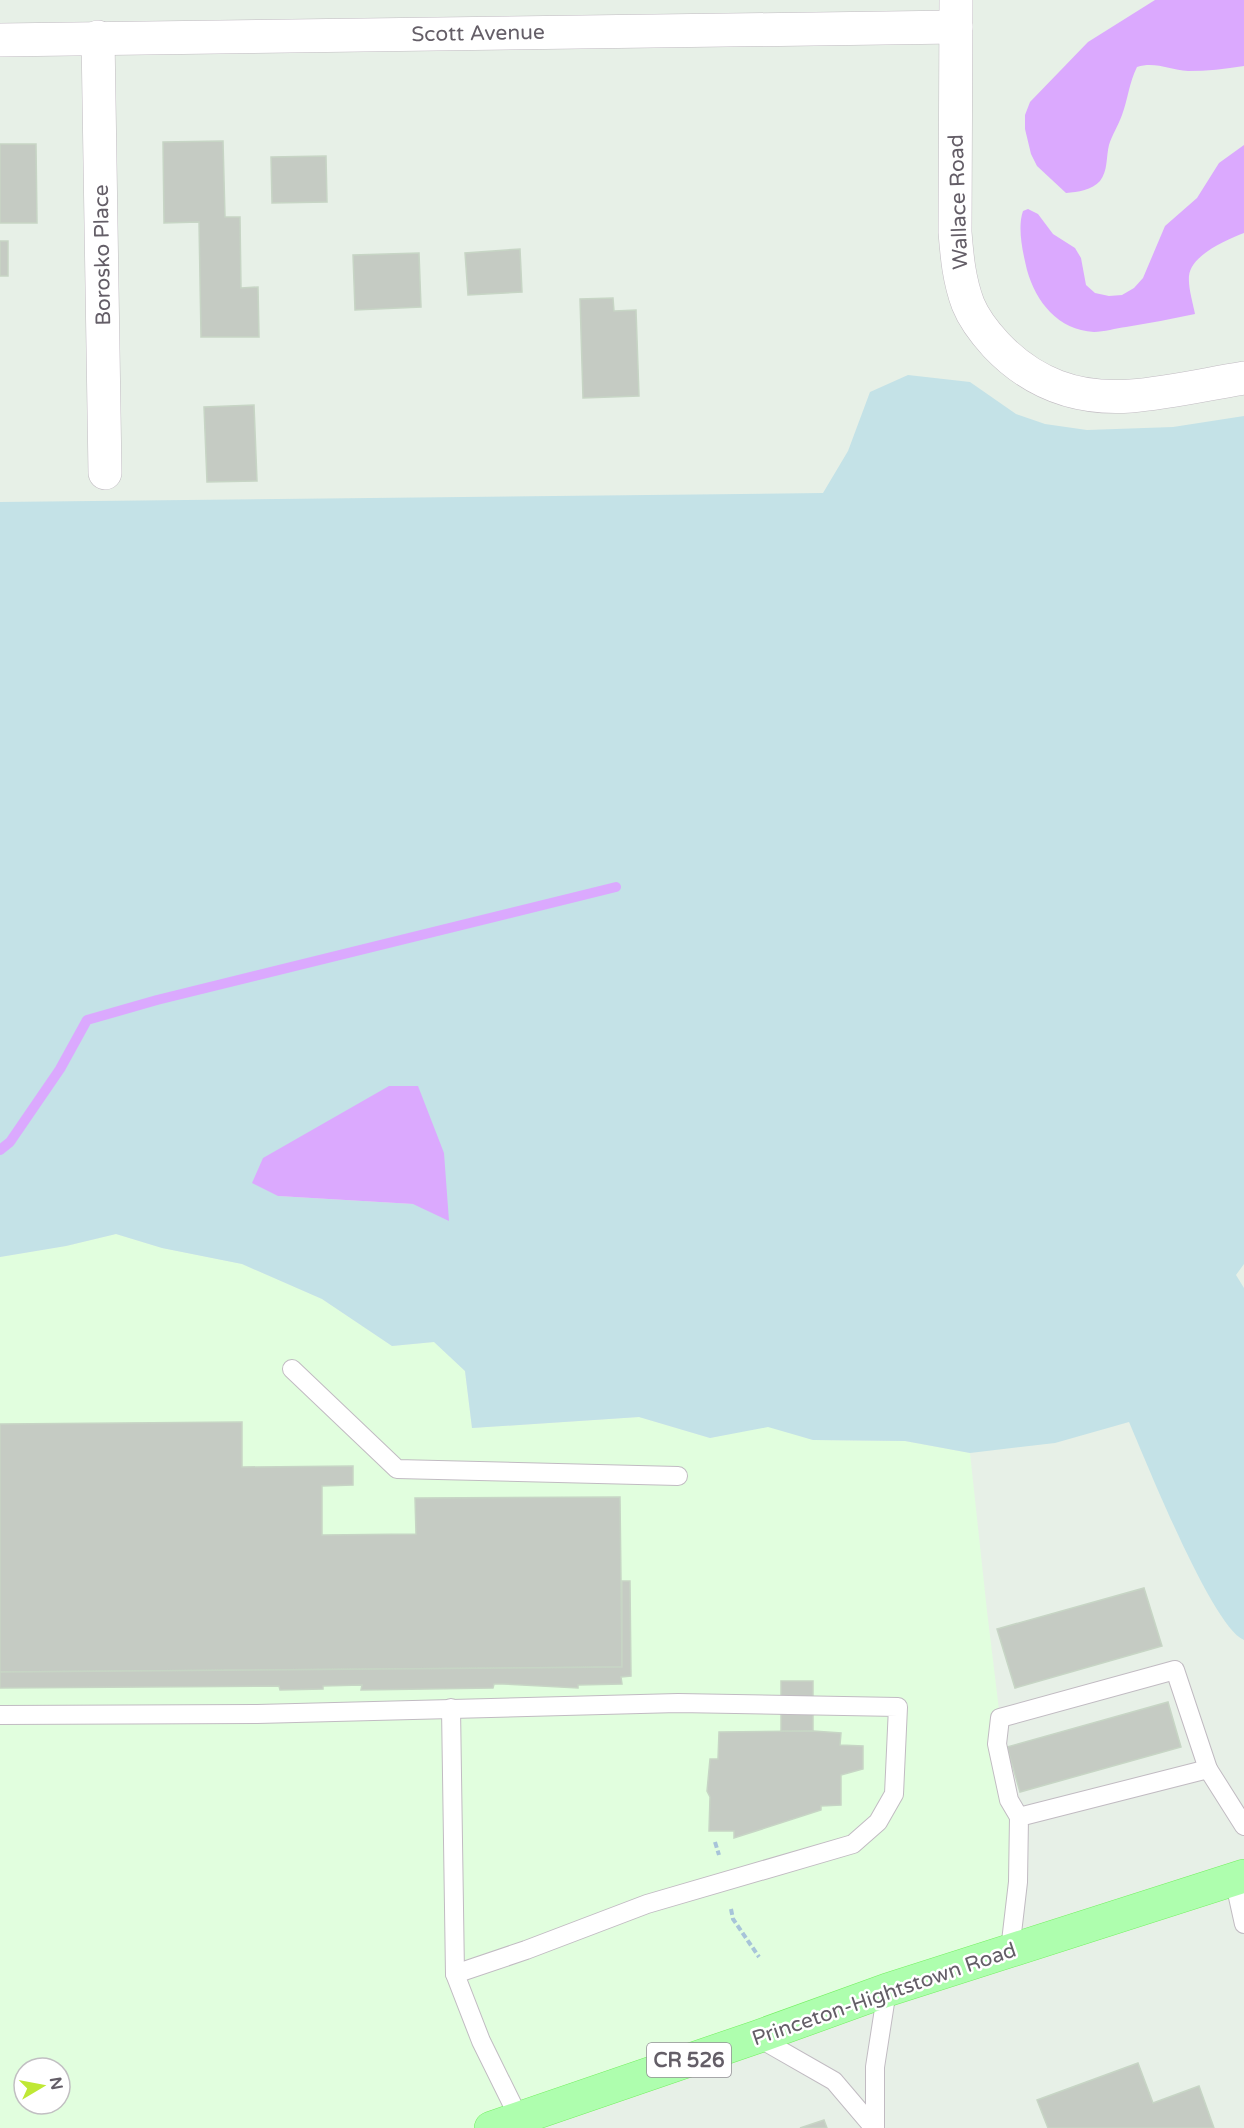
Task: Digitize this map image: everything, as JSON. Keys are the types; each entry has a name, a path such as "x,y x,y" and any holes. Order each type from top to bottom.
{"main road":[{"name":"Princeton-Hightstown Road","path":"511,2125 887,1990 1239,1878"}],"street":[{"name":"Scott Avenue","path":"0,40 956,14"},
{"name":"Wallace Road","path":"956,14 955,232 957,265 969,307 986,334 1012,361 1037,379 1070,391 1087,394 1131,396 1244,378"},
{"name":"Borosko Place","path":"98,37 105,473"}],"lane":[{"path":"292,1369 397,1469 678,1476"},
{"path":"1010,1950 1018,1882 1018,1817 1009,1800 997,1744 1000,1718 1176,1670 1208,1768 1244,1826"},
{"path":"0,1715 257,1714 678,1703 898,1707 894,1794 878,1822 853,1844 647,1904 455,1974"},
{"path":"451,1708 455,1974 511,2125"},
{"path":"1018,1817 1208,1768"},
{"path":"1239,1878 1244,1924"},
{"path":"874,2128 875,2067 887,1990"},
{"path":"758,2037 834,2081 874,2128"}],"shaded area":[{"path":"1155,0 1244,0 1244,66 1188,71 1156,65 1137,67 1122,115 1109,145 1103,177 1089,188 1066,193 1037,166 1031,154 1025,129 1025,115 1030,102 1088,42"},
{"path":"1244,145 1244,233 1211,249 1191,268 1189,285 1195,314 1094,332 1070,326 1050,312 1036,293 1027,270 1021,233 1023,211 1028,209 1038,214 1053,234 1075,248 1081,258 1086,285 1095,293 1109,296 1122,295 1134,288 1143,278 1165,226 1197,198 1219,163"},
{"path":"908,375 970,382 1016,414 1045,424 1087,430 1173,427 1244,416 1244,1264 1236,1275 1244,1288 1244,1640 1231,1628 1215,1606 1198,1576 1164,1505 1129,1422 1055,1443 970,1453 905,1441 813,1440 768,1427 710,1438 639,1417 472,1428 465,1371 434,1342 392,1346 322,1299 242,1264 162,1248 116,1234 66,1246 0,1257 0,502 823,493 848,451 870,392","holes":["444,1153 413,1204 278,1196"]},
{"path":"389,1086 418,1086 444,1153 449,1221 413,1204 278,1196 252,1183 263,1158"},
{"path":"116,1234 162,1248 242,1264 322,1299 392,1346 434,1342 465,1371 472,1428 639,1417 710,1438 768,1426 813,1440 905,1441 970,1453 1000,1718 1019,1817 1010,1950 491,2128 0,2128 0,1257 66,1246"}],"building":[{"path":"223,141 225,217 240,217 241,288 258,287 259,337 201,337 199,222 164,223 163,142"},
{"path":"0,144 36,144 37,223 0,223"},
{"path":"326,156 327,202 272,203 271,157"},
{"path":"0,241 8,241 8,276 0,276"},
{"path":"520,249 522,292 468,295 465,253"},
{"path":"419,253 421,307 355,310 353,255"},
{"path":"613,298 614,311 636,310 639,396 583,398 580,299"},
{"path":"254,405 257,481 207,482 204,407"},
{"path":"242,1422 242,1467 353,1466 353,1485 322,1486 322,1535 416,1534 415,1498 620,1497 622,1667 0,1672 0,1424"},
{"path":"622,1581 630,1581 631,1676 621,1677 622,1684 578,1685 578,1688 494,1684 493,1688 361,1690 362,1685 280,1690 279,1686 0,1688 0,1672 622,1667"},
{"path":"1144,1588 1162,1646 1015,1688 997,1629"},
{"path":"781,1681 813,1681 813,1731 781,1731"},
{"path":"1168,1702 1181,1747 1020,1792 1007,1747"},
{"path":"719,1732 841,1733 840,1745 863,1746 863,1769 841,1775 841,1805 821,1806 821,1810 734,1838 734,1831 709,1831 710,1797 707,1791 710,1759 718,1759"},
{"path":"1138,2063 1153,2103 1199,2086 1214,2128 1048,2128 1037,2100"},
{"path":"824,2120 827,2128 800,2128"}],"waterway":[{"path":"0,1150 10,1142 60,1069 87,1020 157,1000 616,887"}]}
